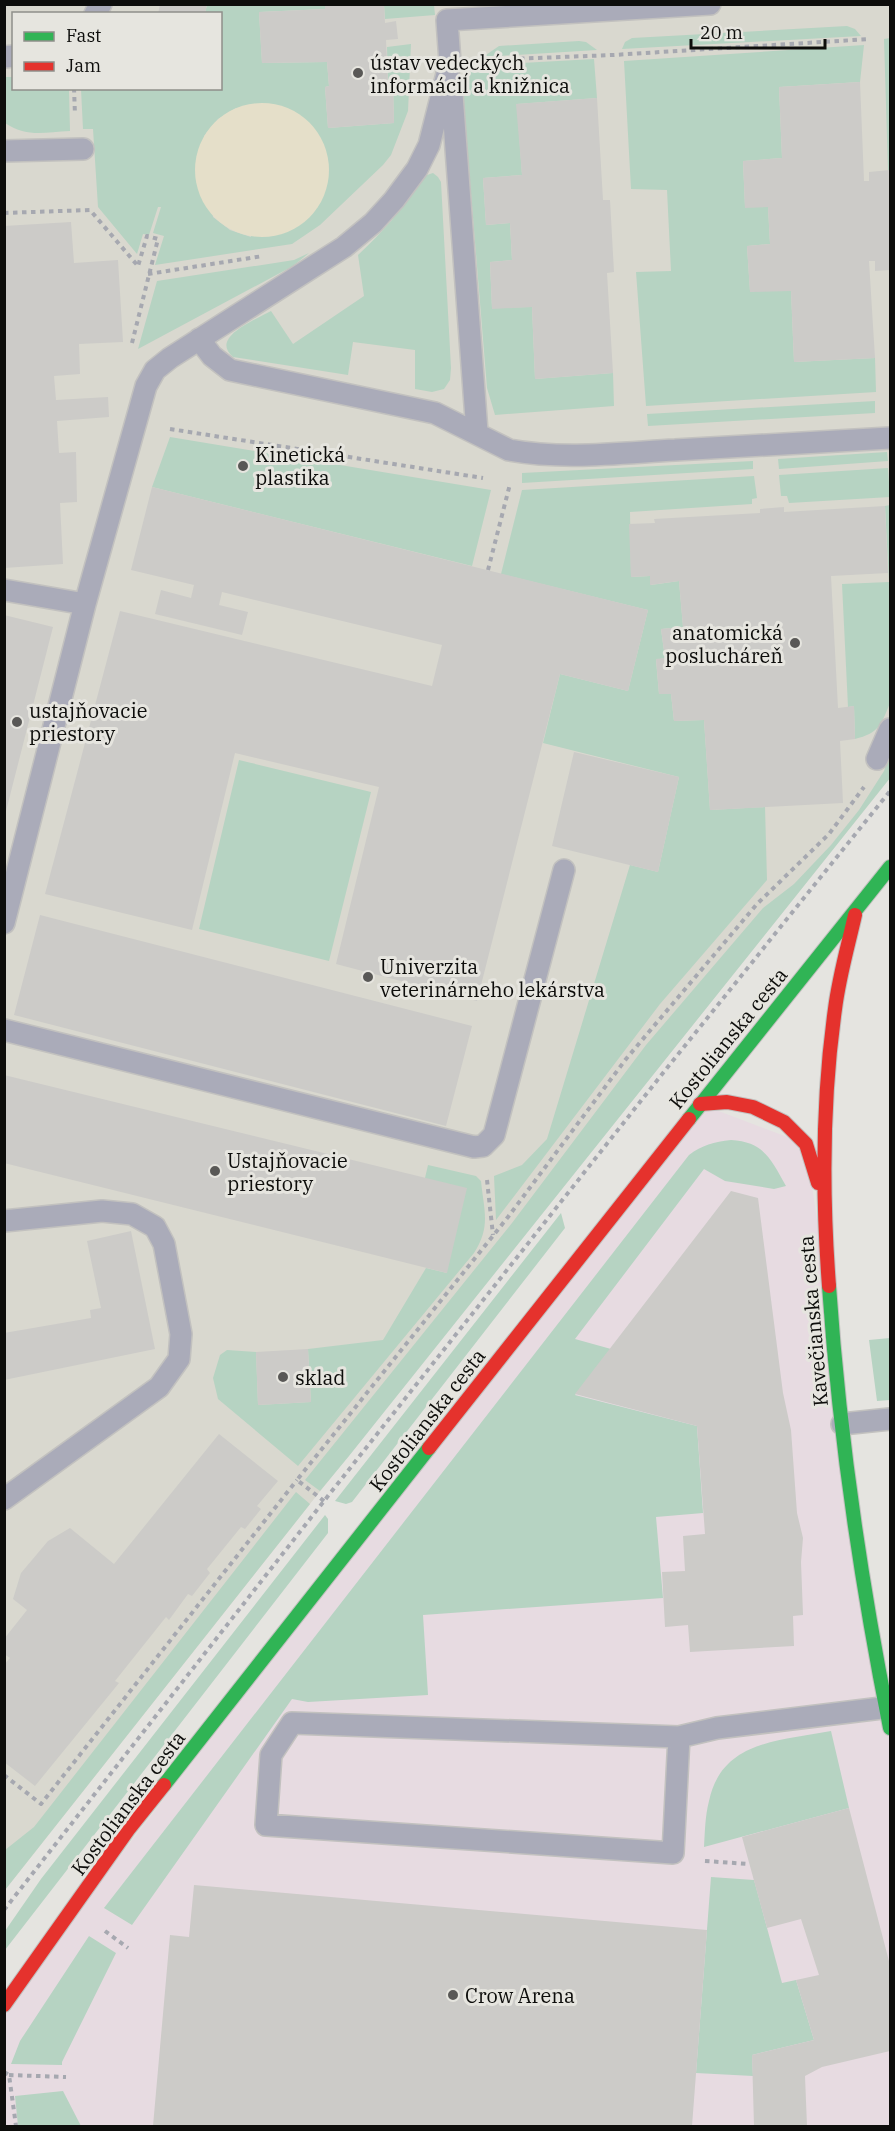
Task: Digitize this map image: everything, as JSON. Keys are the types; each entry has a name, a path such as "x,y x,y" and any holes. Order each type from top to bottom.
{"street":[{"name":"Kostolianska cesta","path":"4,2005 129,1830 554,1288 891,867"},
{"name":"Kavečianska cesta","path":"856,910 834,1019 827,1092 823,1199 829,1305 842,1424 870,1620 889,1714"},
{"path":"700,1104 727,1102 753,1107 784,1122 806,1144 823,1199"}],"lane":[{"path":"477,432 446,12 710,4"},
{"path":"4,923 85,604 146,386 155,370 170,358 344,247 373,223 417,169 429,145 450,62"},
{"path":"4,151 83,149"},
{"path":"200,339 212,356 230,370 435,412 509,450 552,455 607,454 891,438"},
{"path":"4,590 85,604"},
{"path":"877,759 891,729"},
{"path":"4,1029 474,1147 483,1146 494,1135 564,870"},
{"path":"4,1221 102,1211 132,1214 155,1227 164,1244 181,1334 179,1359 159,1387 4,1499"},
{"path":"842,1424 891,1419"},
{"path":"679,1737 673,1852 266,1825 271,1755 292,1724 679,1737 717,1728 889,1714"}],"path":[{"path":"450,62 613,55 870,39"},
{"path":"4,213 90,210 138,266 147,236 158,239 130,354 146,386"},
{"path":"148,274 271,255"},
{"path":"136,424 487,478"},
{"path":"488,570 518,451"},
{"path":"4,1775 41,1804 493,1235 626,1059 757,904 829,834 863,788 877,759"},
{"path":"4,1910 663,1073 891,791"},
{"path":"483,1146 493,1235"},
{"path":"297,1480 324,1501"},
{"path":"703,1861 749,1864"},
{"path":"103,1930 128,1948"},
{"path":"4,2072 9,2075 66,2077"},
{"path":"9,2075 16,2127"}],"shaded area":[{"name":"Univerzita veterinárneho lekárstva","path":"5,5 890,5 890,778 5,1890"},
{"path":"700,1104 806,1144 890,1728 890,2126 5,2126 5,2005"}],"green space":[{"path":"207,5 325,5 325,9 259,12 262,63 327,62 329,86 325,87 328,128 394,123 393,84 388,84 387,47 411,44 408,111 391,155 320,225 292,244 155,265 164,236 153,233 161,207 158,207 149,235 143,234 137,254 98,207 93,129 83,129 81,90 222,90 222,12 205,12","holes":["236,108 251,237 230,230 213,217 204,136 218,119"]},
{"path":"384,5 434,5 435,15 385,19"},
{"path":"847,26 855,29 861,36 622,49 625,42 632,38"},
{"path":"890,38 890,170 888,171 884,39"},
{"path":"586,42 597,50 483,57 499,46"},
{"path":"864,45 860,82 779,87 782,158 743,161 745,207 768,207 770,244 747,246 750,291 791,291 794,362 875,358 876,392 646,406 636,272 671,271 667,190 631,189 624,61"},
{"path":"594,59 597,98 517,104 522,175 483,178 486,225 510,223 512,260 490,262 492,308 532,307 535,379 613,373 614,406 495,415 487,388 462,83 470,66"},
{"path":"5,77 12,77 12,90 69,90 70,131 29,132 13,128 5,123"},
{"path":"433,173 441,182 451,368 450,380 444,389 432,392 415,389 415,350 353,342 348,375 233,357 227,350 227,342 231,336 246,324 271,311 293,344 364,296 358,255 392,220 415,186 427,175"},
{"path":"309,253 293,266 138,349 157,281 294,260"},
{"path":"875,401 875,413 648,426 647,414"},
{"path":"170,437 491,490 472,566 152,487"},
{"path":"887,452 888,461 779,469 778,459"},
{"path":"753,461 753,469 522,483 522,473"},
{"path":"888,468 890,497 789,503 787,496 781,496 779,475"},
{"path":"754,476 757,498 752,499 752,504 630,512 631,577 650,576 651,585 679,581 683,627 661,629 665,658 656,660 659,694 671,694 674,721 704,720 710,810 765,807 767,880 660,1004 496,1220 494,1176 522,1165 547,1139 630,865 658,872 679,777 543,743 560,674 628,691 648,610 501,574 522,490"},
{"path":"890,505 890,703 878,727 869,734 855,739 854,706 848,707 842,584 889,582 885,506"},
{"path":"890,753 890,778 349,1456 320,1491 305,1480 512,1223 646,1045 763,908 794,884 831,845 859,810 884,771"},
{"path":"239,760 371,792 329,961 199,929"},
{"path":"731,1140 742,1141 759,1148 771,1160 786,1186 774,1189 725,1181 704,1169 575,1339 611,1349 575,1395 697,1426 703,1513 656,1517 663,1598 423,1615 428,1695 308,1702 292,1699 132,1925 104,1908 689,1155 708,1144"},
{"path":"428,1165 476,1176 481,1181 485,1210 483,1235 474,1253 298,1466 218,1399 213,1378 220,1355 227,1350 256,1352 258,1405 311,1402 308,1349 383,1340 426,1268 447,1273 425,1178"},
{"path":"561,1213 565,1228 352,1502 346,1504 335,1501"},
{"path":"890,1338 890,1400 877,1401 869,1340"},
{"path":"296,1492 310,1504 5,1890 5,1850 34,1827"},
{"path":"325,1515 328,1519 328,1533 5,1950 5,1931 41,1879"},
{"path":"831,1731 849,1808 704,1847 709,1801 716,1781 726,1766 740,1755 773,1741"},
{"path":"711,1877 754,1880 782,1983 796,1980 814,2040 752,2055 753,2076 696,2073"},
{"path":"89,1936 116,1953 62,2065 11,2064 20,2041"},
{"path":"63,2091 81,2126 18,2126 15,2096"}],"sand":[{"path":"262,103 288,108 309,123 324,144 329,170 324,196 309,217 288,232 262,237 236,232 215,217 200,196 195,170 200,144 215,123 236,108"}],"building":[{"path":"160,4 207,4 205,12 158,12"},
{"name":"ústav vedeckých informáciĺ a knižnica","path":"325,4 384,4 385,23 396,21 398,39 386,40 388,84 393,83 394,123 328,128 325,87 329,86 327,62 262,63 259,12 325,9"},
{"path":"860,82 864,181 869,181 869,172 890,170 890,270 875,271 875,261 869,261 875,358 794,362 791,291 750,292 747,246 770,244 768,207 745,208 743,161 782,158 779,87"},
{"path":"597,98 603,200 610,200 614,272 607,273 613,373 535,379 532,307 492,309 490,262 512,260 510,223 486,225 483,178 522,175 516,104"},
{"path":"71,222 74,263 118,260 123,342 79,344 80,374 54,376 56,400 108,397 109,417 57,421 59,453 76,452 77,502 60,503 63,564 4,568 4,226"},
{"path":"152,487 648,610 628,691 560,674 477,1001 336,964 379,787 235,753 192,930 45,894 120,611 432,686 442,645 222,592 219,605 248,612 242,635 155,614 161,590 191,598 194,585 131,570"},
{"path":"885,506 888,573 831,576 838,708 854,706 855,739 840,741 843,803 710,810 704,720 674,721 671,694 659,694 656,659 665,658 661,629 683,627 679,581 650,585 650,576 631,577 629,524 655,523 654,519 760,513 760,509 784,507 784,512"},
{"name":"ustajňovacie priestory","path":"4,615 53,627 5,815 4,814"},
{"path":"574,752 679,777 658,872 552,846"},
{"path":"40,915 472,1026 446,1126 14,1015"},
{"name":"Ustajňovacie priestory","path":"4,1075 467,1188 447,1273 4,1163"},
{"path":"731,1191 758,1198 783,1393 791,1430 797,1513 803,1538 801,1562 803,1615 793,1616 794,1646 690,1652 688,1625 665,1627 662,1572 685,1571 683,1536 705,1534 697,1426 575,1394"},
{"path":"131,1231 155,1349 4,1380 4,1333 91,1318 90,1310 101,1308 87,1241"},
{"name":"sklad","path":"308,1349 311,1402 258,1405 256,1352"},
{"path":"219,1434 278,1481 257,1506 261,1509 245,1529 241,1527 207,1569 210,1573 192,1596 188,1594 169,1620 166,1617 115,1681 119,1683 35,1786 4,1762 4,1665 10,1658 4,1654 4,1639 27,1610 13,1599 21,1573 48,1541 70,1528 114,1564"},
{"path":"849,1808 890,1965 890,2051 822,2067 805,2076 807,2126 754,2126 752,2055 814,2040 796,1980 819,1975 801,1919 767,1928 742,1837"},
{"name":"Crow Arena","path":"194,1885 707,1930 692,2126 153,2126 170,1935 189,1937"}],"traffic: fast":[{"path":"689,1119 890,867"},
{"path":"829,1286 852,1508 890,1728"},
{"path":"164,1785 429,1448"}],"traffic: jam":[{"path":"829,1286 824,1182 828,1078 837,997 855,915"},
{"path":"700,1104 727,1102 753,1107 784,1122 806,1144 818,1183"},
{"path":"429,1448 689,1119"},
{"path":"4,2005 128,1830 164,1785"}],"place":[{"name":"ústav vedeckých informáciĺ a knižnica","path":"358,73"},
{"name":"Kinetická plastika","path":"243,466"},
{"name":"anatomická poslucháreň","path":"795,643"},
{"name":"ustajňovacie priestory","path":"17,722"},
{"name":"Univerzita veterinárneho lekárstva","path":"368,977"},
{"name":"Ustajňovacie priestory","path":"215,1171"},
{"name":"sklad","path":"283,1377"},
{"name":"Crow Arena","path":"453,1995"}]}
